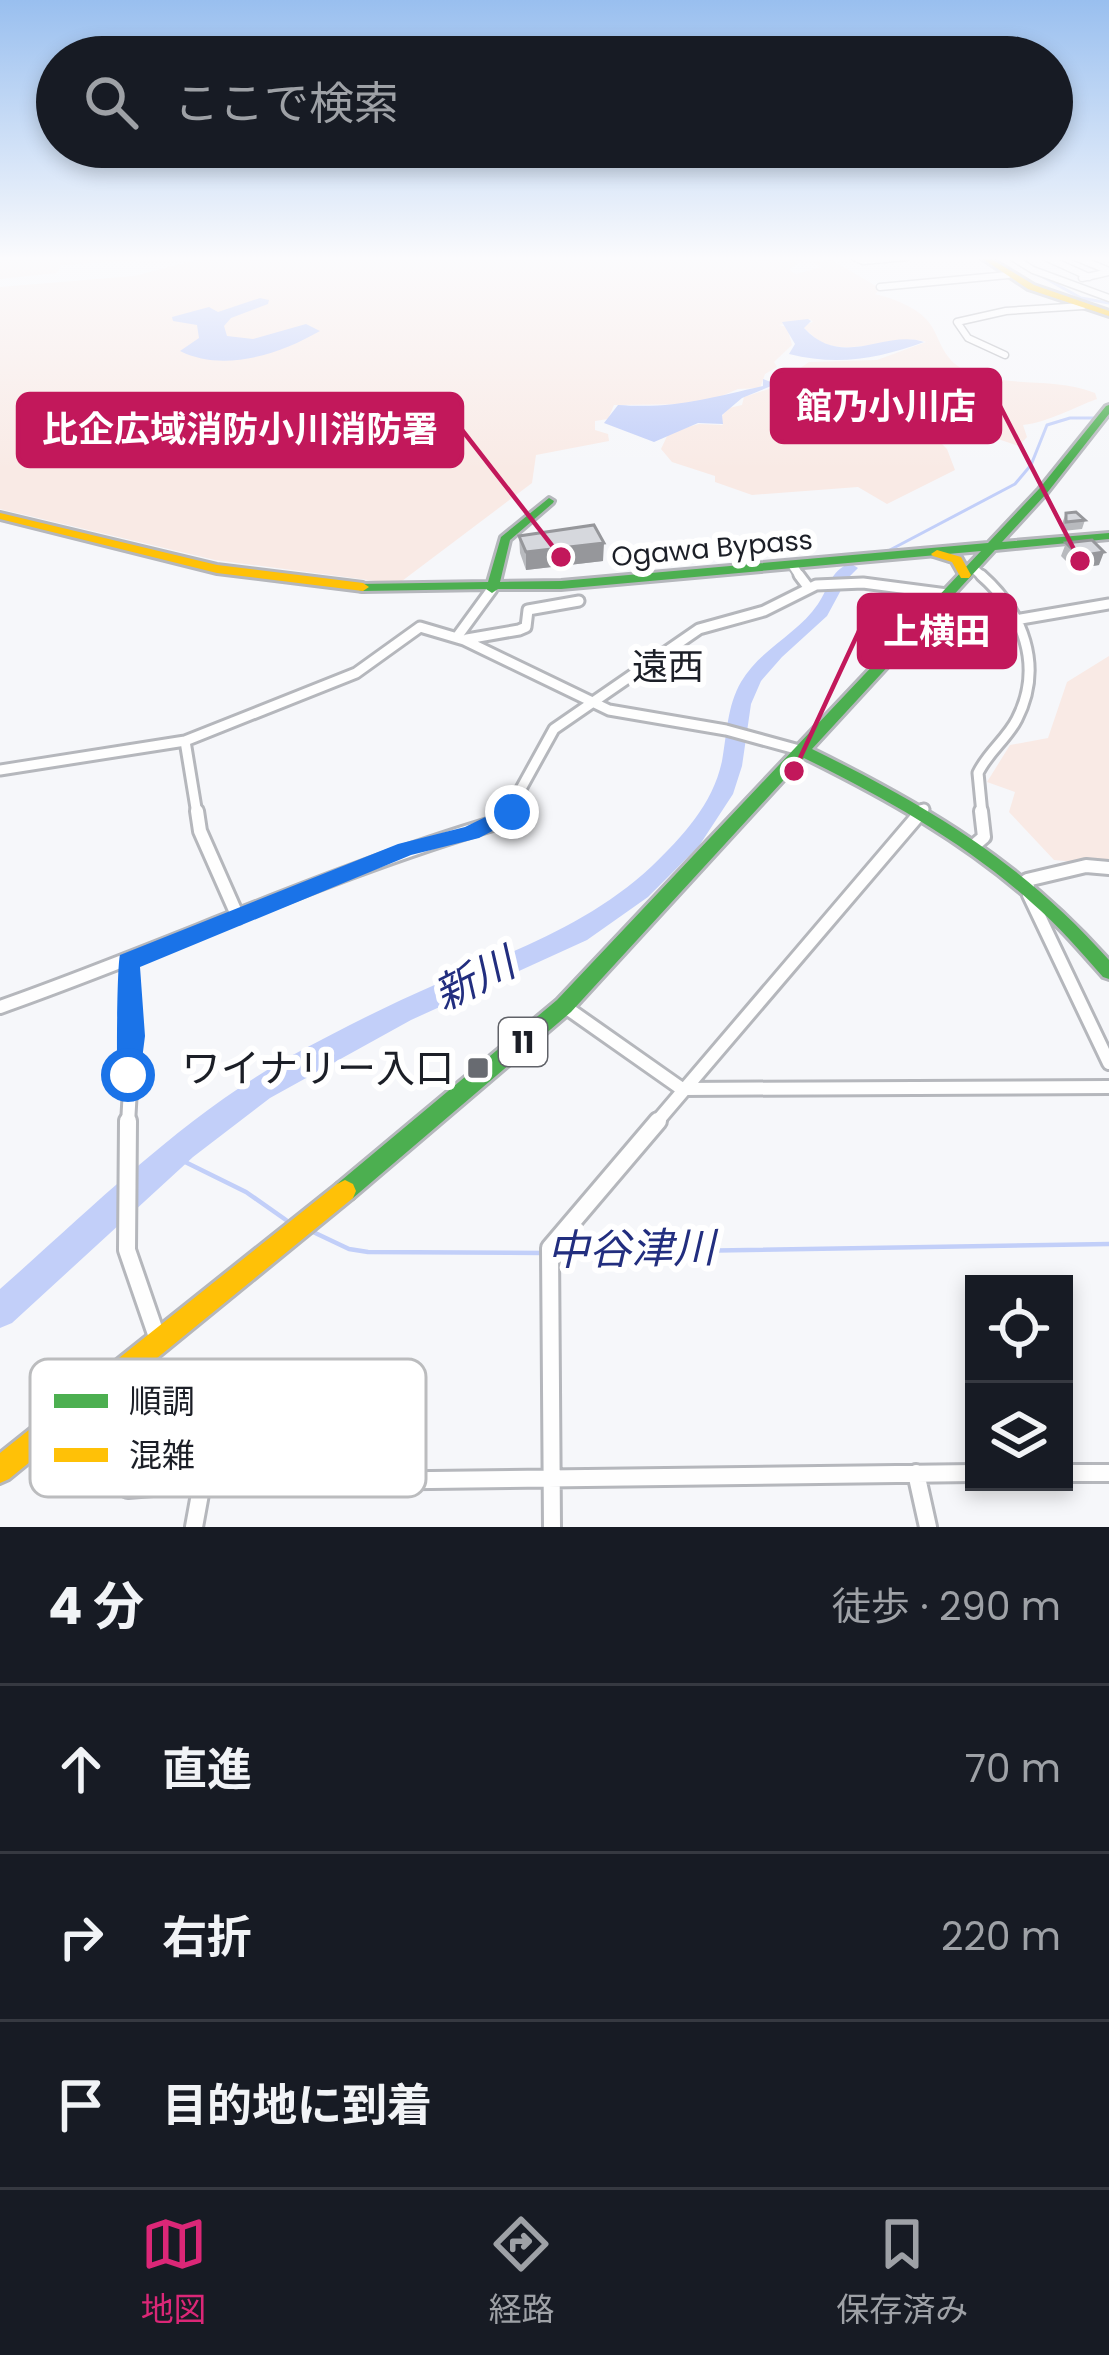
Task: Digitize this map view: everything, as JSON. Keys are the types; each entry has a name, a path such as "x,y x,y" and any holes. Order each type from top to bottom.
{"main road":[{"name":"11","path":"137,1359 458,1099 564,1006 1007,529 1102,423 1109,408"},
{"path":"492,589 505,539 549,501"},
{"name":"Ogawa Bypass","path":"0,516 264,578 399,590 492,589 1109,536"},
{"path":"1007,529 1012,538 1029,545"},
{"path":"938,554 956,560 968,571"},
{"path":"803,751 924,809 977,843 1027,880 1109,972"},
{"name":"11","path":"0,1470 30,1446"}],"street":[{"path":"961,328 968,338 1005,355"},
{"path":"793,566 808,587"},
{"path":"968,571 994,585 1021,619 1033,670 1019,716 978,774 976,793 985,825 984,837 977,843"},
{"path":"0,1007 128,962 406,849 502,820 512,812 554,730 690,633 764,611 808,587 827,584 947,594"},
{"path":"460,639 492,589"},
{"path":"460,639 519,630 526,627 528,610 579,601"},
{"path":"1021,619 1109,604"},
{"path":"0,770 185,741 356,673 420,627 460,639 589,701 628,714 726,730 803,751"},
{"path":"185,741 200,831 238,917"},
{"path":"552,1527 550,1248 682,1089 811,948 924,809"},
{"path":"1109,868 1086,866 1027,880 1029,895 1109,1063"},
{"path":"128,962 133,1036 125,1227 127,1250 159,1341"},
{"path":"564,1006 682,1089 1109,1087"},
{"path":"426,1481 965,1473"},
{"path":"1073,1473 1109,1473"},
{"path":"916,1474 928,1527"},
{"path":"194,1527 199,1497"}],"shaded area":[{"path":"0,328 787,328 792,345 774,362 777,367 765,374 760,388 738,389 703,404 614,405 608,419 595,421 595,430 608,434 609,441 536,455 532,483 398,584 215,560 0,509"},
{"path":"804,328 933,328 945,353 965,370 996,379 1079,388 1095,393 1097,399 1023,425 1027,437 1019,446 983,434 976,423 928,430 947,449 955,470 887,504 858,487 752,495 672,462 661,449 669,432 699,424 723,425 719,419 729,408 742,405 744,397 772,388 809,362 877,360 926,342 838,347 822,343"},
{"path":"1109,656 1109,865 1054,860 1009,812 1015,792 987,782 1010,745 1048,738 1067,682"}],"water":[{"path":"198,328 225,328 227,336 253,339 291,328 320,331 287,347 233,360 180,351 199,338"},
{"path":"786,328 804,328 834,346 909,339 924,342 857,359 824,360 789,354 795,344"},
{"path":"763,379 776,384 742,398 722,415 723,424 698,423 654,442 604,423 618,405 692,402 763,386"}],"building":[{"path":"1076,512 1085,520 1066,522 1066,513"},
{"path":"594,525 604,543 526,552 519,536"},
{"path":"1092,540 1104,552 1079,556 1066,543"}],"waterway":[{"name":"新川","path":"888,551 1015,484 1031,465 1047,425 1070,418 1095,418"},
{"name":"新川","path":"0,1311 144,1179 260,1089 402,1012 579,934 640,891 691,840 722,794 751,681 821,612 850,568"},
{"name":"中谷津川","path":"175,1157 246,1192 286,1220"},
{"name":"中谷津川","path":"311,1231 349,1249 368,1252 543,1253"},
{"name":"中谷津川","path":"559,1253 1109,1244"}],"traffic: fast":[{"path":"345,1191 564,1006 1043,491 1109,408"},
{"path":"492,589 505,539 549,501"},
{"path":"363,587 561,585 1109,536"},
{"path":"803,751 969,844 1042,901 1109,972"}],"traffic: slow":[{"path":"0,516 217,569 363,587"},
{"path":"937,554 957,560 965,575"},
{"path":"137,1359 345,1191"},
{"path":"0,1470 30,1446"}],"place":[{"name":"比企広域消防小川消防署","path":"561,557"},
{"name":"館乃小川店","path":"1080,561"},
{"name":"上横田","path":"794,771"},
{"name":"ワイナリー入口","path":"478,1068"}],"district":[{"name":"遠西","path":"668,666"}],"route":[{"path":"128,1075 133,1036 128,962 406,849 471,833 512,812"}]}
